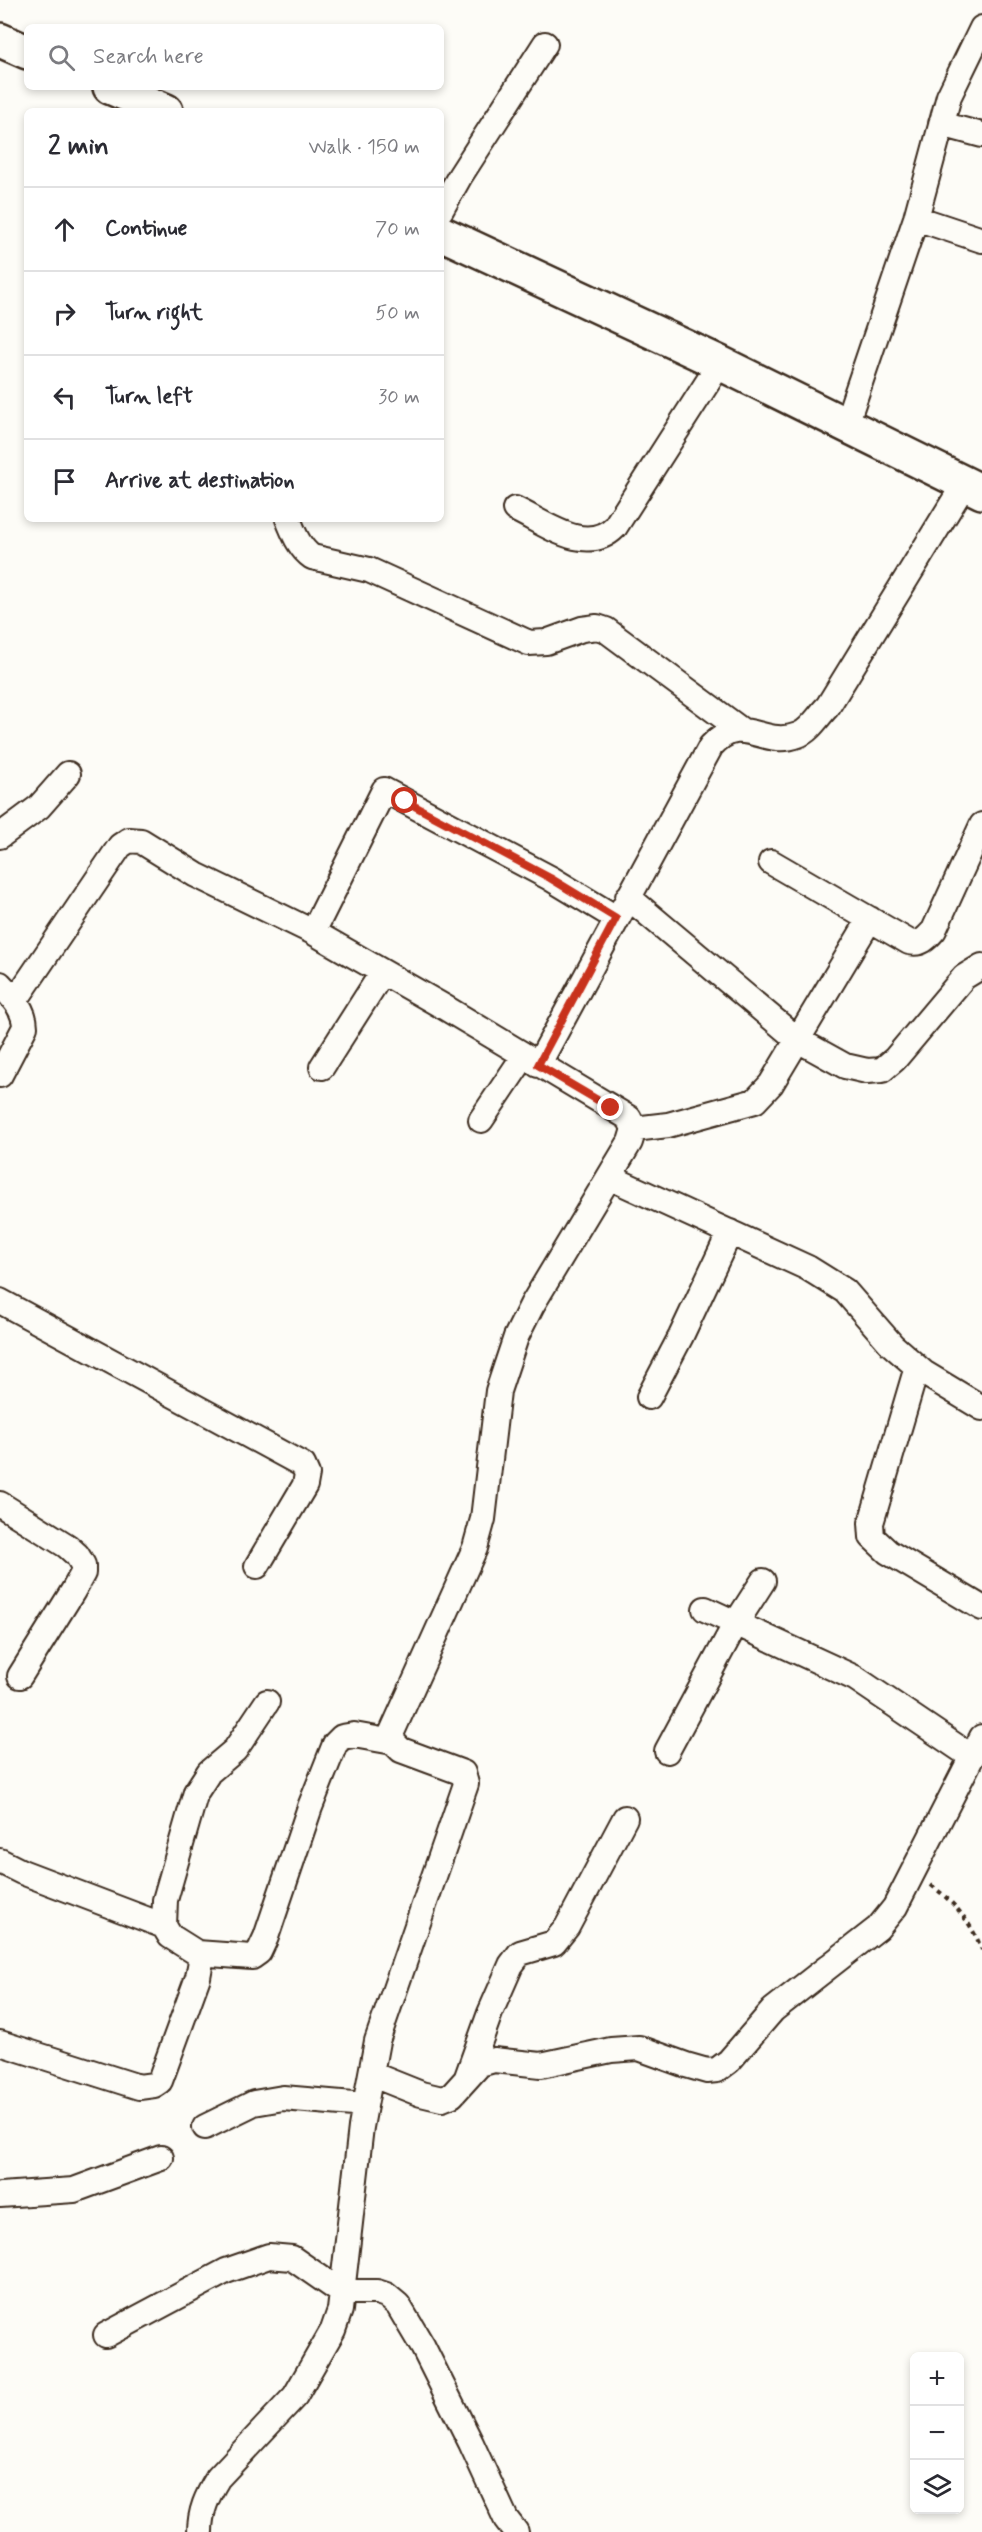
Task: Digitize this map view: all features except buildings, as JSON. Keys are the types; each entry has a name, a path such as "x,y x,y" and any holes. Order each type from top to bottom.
{"street":[{"path":"846,424 916,218 941,124 962,67 982,28"},
{"path":"0,40 24,51"},
{"path":"444,205 545,44"},
{"path":"117,90 159,108"},
{"path":"941,124 982,135"},
{"path":"916,218 982,240"},
{"path":"289,522 306,553 312,557 369,570 405,584 463,615 523,642 535,644 590,627 606,630 741,730 758,735 789,737 804,732 828,706 974,488 720,363 444,234"},
{"path":"515,509 578,539 606,536 627,509 720,363"},
{"path":"481,1120 531,1061 628,897 711,746 724,733 741,730"},
{"path":"0,836 39,807 68,774"},
{"path":"313,932 384,790 550,878 616,918"},
{"path":"771,862 909,942 918,943 926,939 934,930 982,825"},
{"path":"0,1075 26,1027 25,1020 8,992 120,846 129,840 141,841 196,875 313,932 629,1118 634,1129 630,1142 532,1305 516,1337 498,1391 483,1519 475,1548 398,1715 392,1732 393,1742"},
{"path":"628,897 798,1040 845,1066 874,1072 882,1070 895,1059 964,977 982,966"},
{"path":"634,1129 668,1125 754,1101 771,1084 870,920"},
{"path":"322,1067 382,973"},
{"path":"609,1177 808,1268 845,1291 892,1345 916,1367 951,1391 982,1407"},
{"path":"649,1397 681,1336 730,1232"},
{"path":"0,1301 303,1465 307,1474 305,1485 257,1566"},
{"path":"916,1367 871,1523 872,1537 888,1552 982,1608"},
{"path":"0,1504 67,1546 77,1554 83,1565 83,1574 20,1676"},
{"path":"667,1751 736,1623 763,1581"},
{"path":"371,2074 421,2094 442,2099 452,2096 480,2064 494,2060 541,2065 611,2050 639,2048 706,2071 717,2070 729,2061 772,2010 878,1928 895,1907 977,1747 855,1678 705,1609"},
{"path":"0,2043 139,2087 154,2085 160,2081 165,2073 198,1977 201,1960 196,1953 170,1936 164,1926 165,1900 196,1792 209,1772 235,1749 267,1702"},
{"path":"196,1953 252,1957 259,1952 310,1807 335,1744 342,1737 354,1735 393,1742 401,1750 463,1773 466,1784 393,1990 377,2042 363,2116 340,2310 333,2330 295,2396 218,2478 204,2501 200,2532"},
{"path":"465,2082 490,2013 511,1965 520,1953 554,1943 567,1927 625,1818"},
{"path":"0,1861 22,1872 164,1926"},
{"path":"205,2127 254,2103 283,2098 363,2116"},
{"path":"0,2195 74,2190 161,2158"},
{"path":"106,2335 226,2271 269,2256 292,2258 342,2283 381,2293 398,2305 434,2368 506,2519 516,2532"}],"path":[{"path":"914,1872 950,1900 967,1920 982,1950"}],"route":[{"path":"405,801 550,878 616,918 538,1065 611,1108"}]}
